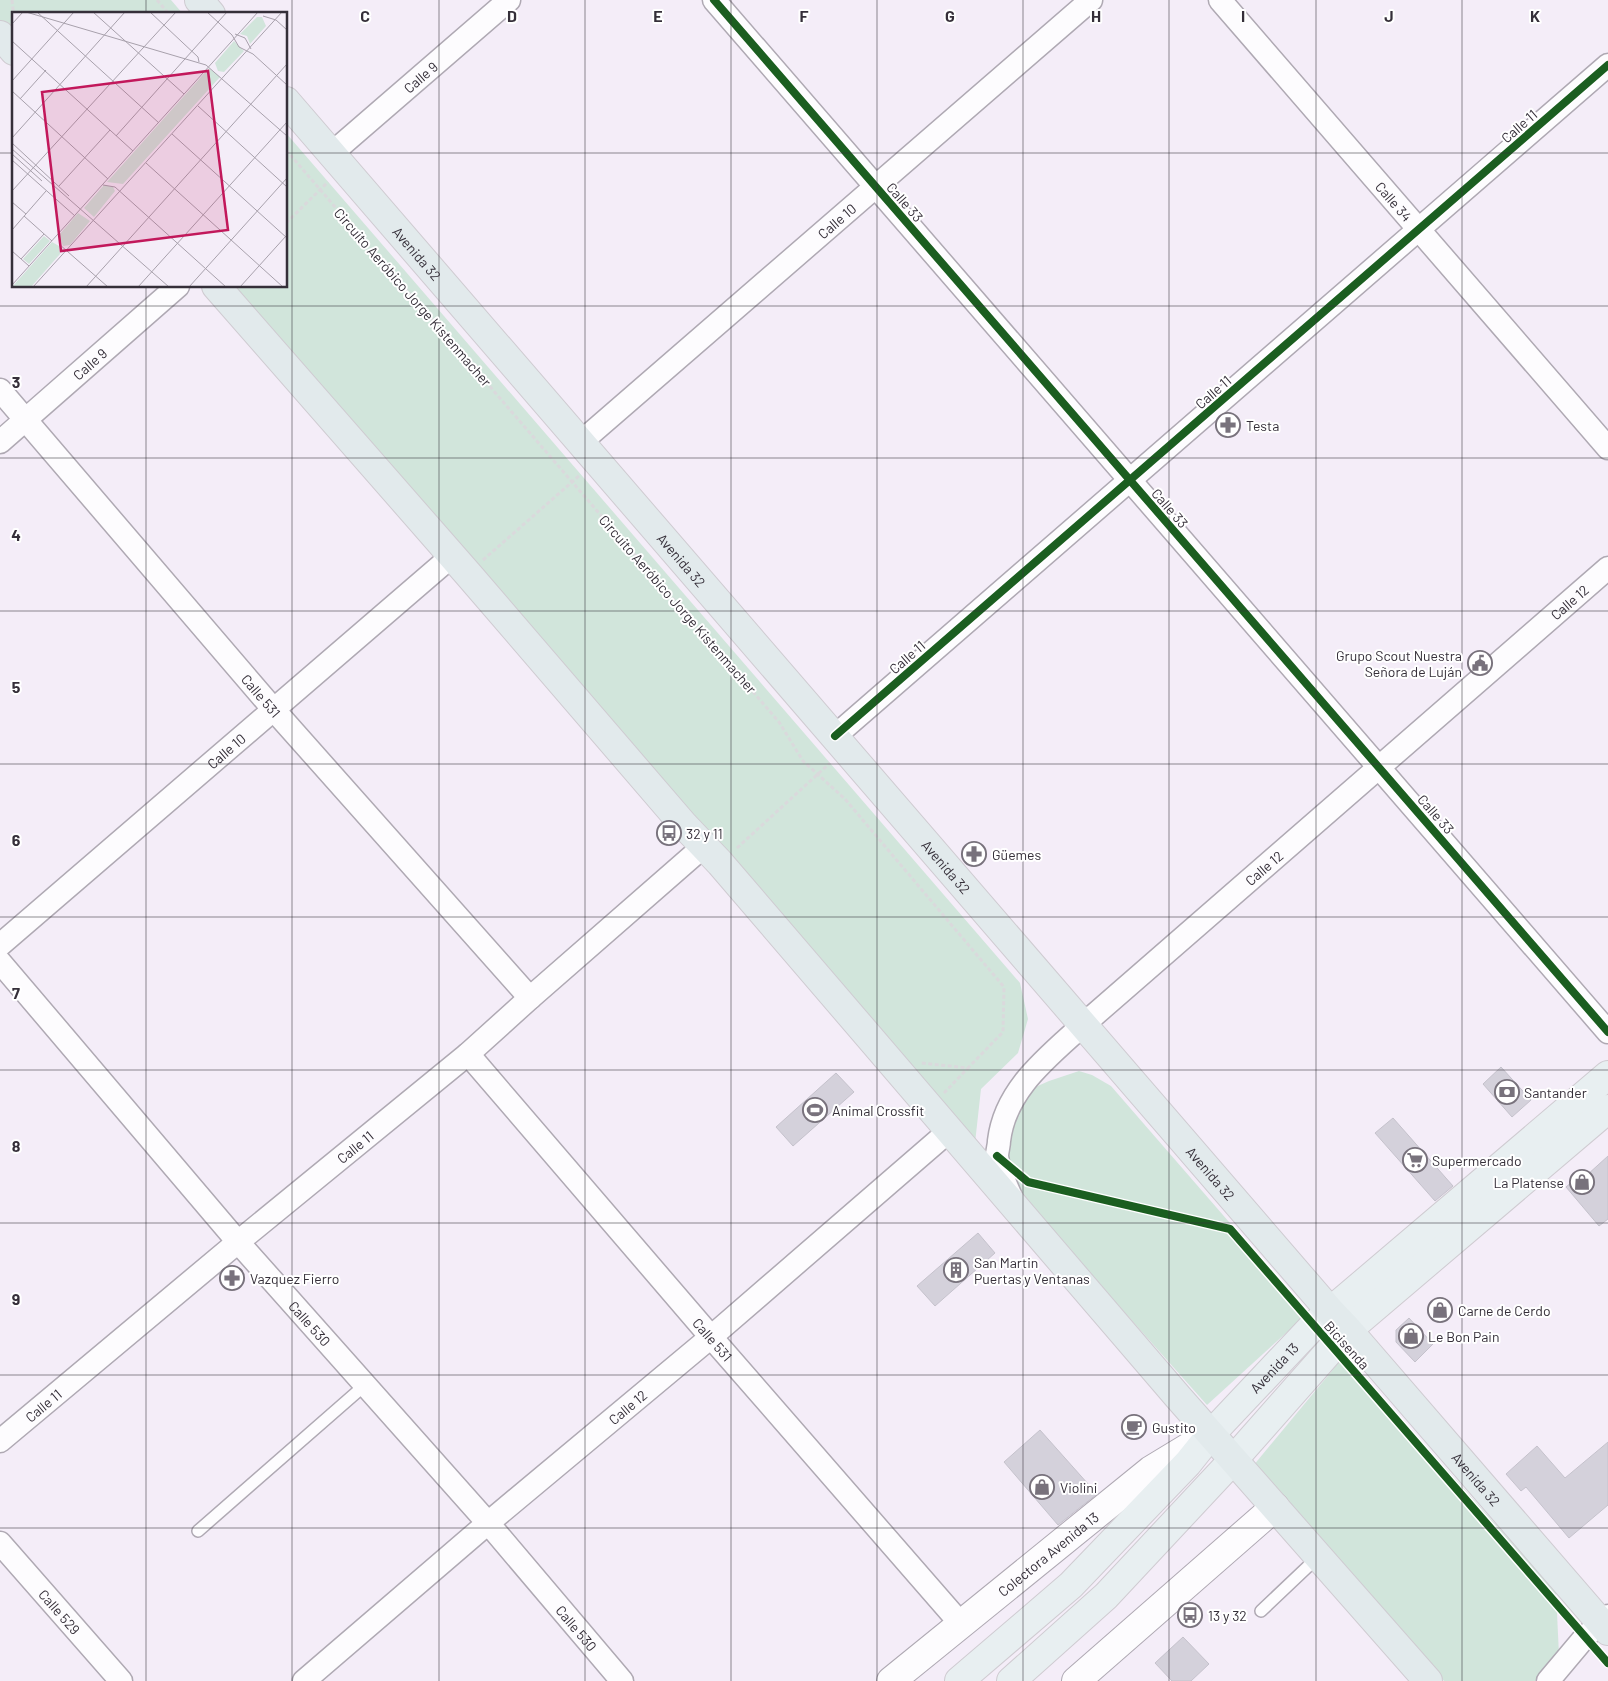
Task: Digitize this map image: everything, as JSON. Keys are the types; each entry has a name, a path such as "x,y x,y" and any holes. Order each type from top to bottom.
{"highway":[{"path":"199,0 209,12"},
{"path":"0,35 12,49"},
{"name":"Avenida 32","path":"288,103 1339,1320 1606,1623"},
{"path":"218,288 464,555 683,824 712,855 949,1131 1428,1681"}],"main road":[{"name":"Avenida 13","path":"1011,1681 1106,1596 1234,1459 1339,1320 1608,1075"},
{"name":"Avenida 13","path":"959,1681 1071,1585 1188,1464 1212,1433 1313,1326 1339,1320 1608,1109"}],"street":[{"name":"Calle 9","path":"337,160 509,0"},
{"name":"Calle 33","path":"714,0 1608,1032"},
{"name":"Calle 10","path":"588,452 876,186 1091,0"},
{"name":"Calle 34","path":"1220,0 1608,448"},
{"name":"Calle 11","path":"840,743 1130,480 1608,65"},
{"name":"Calle 9","path":"0,442 176,288"},
{"name":"Calle 531","path":"0,390 274,710 530,998"},
{"name":"Calle 10","path":"0,945 274,710 464,555"},
{"name":"Calle 12","path":"1016,1207 1004,1181 997,1156 1000,1133 1007,1111 1020,1087 1037,1067 1608,568"},
{"name":"Calle 11","path":"0,1441 238,1242 468,1054 530,998 712,855"},
{"name":"Calle 530","path":"0,962 238,1242 488,1523 622,1681"},
{"name":"Calle 531","path":"468,1054 961,1624"},
{"name":"Calle 12","path":"304,1681 488,1523 711,1337 949,1131"},
{"name":"Colectora Avenida 13","path":"891,1681 1151,1470 1212,1433"},
{"path":"1076,1681 1275,1507"},
{"name":"Calle 529","path":"0,1543 121,1681"},
{"path":"1548,1681 1585,1637 1606,1623"}],"lane":[{"path":"198,1531 365,1385"},
{"path":"1260,1611 1319,1556"}],"path":[{"path":"157,0 167,12"},
{"path":"288,221 320,190 337,160"},
{"path":"464,555 482,561 572,481 588,452"},
{"path":"712,855 817,774 840,743"},
{"path":"920,1063 968,1068"}],"green space":[{"path":"0,0 171,0 181,12 12,12 12,37 0,23"},
{"path":"288,135 1020,983 1028,1019 1018,1053 981,1089 975,1143 231,288 288,288"},
{"path":"1079,1071 1092,1075 1111,1086 1308,1313 1207,1405 1004,1177 1014,1108 1031,1089"},
{"path":"1345,1355 1556,1592 1559,1655 1535,1681 1444,1681 1253,1466"}],"building":[{"name":"Santander","path":"1501,1067 1531,1100 1512,1117 1483,1084"},
{"name":"Animal Crossfit","path":"836,1073 854,1092 793,1146 776,1127"},
{"name":"Supermercado","path":"1393,1118 1453,1186 1435,1201 1375,1133"},
{"path":"1608,1156 1608,1219 1599,1226 1566,1187 1584,1172 1587,1175"},
{"name":"San Martin Puertas y Ventanas","path":"978,1233 995,1253 935,1306 917,1286"},
{"name":"Le Bon Pain","path":"1409,1318 1433,1344 1415,1362 1396,1342 1396,1330"},
{"path":"1040,1430 1097,1494 1058,1525 1004,1462"},
{"path":"1608,1442 1608,1505 1569,1538 1526,1487 1521,1491 1506,1474 1537,1446 1565,1478"},
{"path":"1183,1637 1209,1664 1191,1681 1172,1681 1155,1663"}],"cycle path":[{"path":"714,0 1608,1032"},
{"path":"835,736 1608,65"},
{"name":"Bicisenda","path":"997,1156 1028,1182 1230,1229 1608,1663"}],"place":[{"name":"Testa","path":"1228,425"},
{"name":"Grupo Scout Nuestra Señora de Luján","path":"1480,663"},
{"name":"32 y 11","path":"669,833"},
{"name":"Güemes","path":"974,854"},
{"name":"Santander","path":"1507,1092"},
{"name":"Animal Crossfit","path":"815,1110"},
{"name":"Supermercado","path":"1415,1160"},
{"name":"La Platense","path":"1582,1182"},
{"name":"San Martin Puertas y Ventanas","path":"956,1270"},
{"name":"Vazquez Fierro","path":"232,1278"},
{"name":"Carne de Cerdo","path":"1440,1310"},
{"name":"Le Bon Pain","path":"1411,1336"},
{"name":"Gustito","path":"1134,1427"},
{"name":"Violini","path":"1042,1487"},
{"name":"13 y 32","path":"1190,1615"}]}
